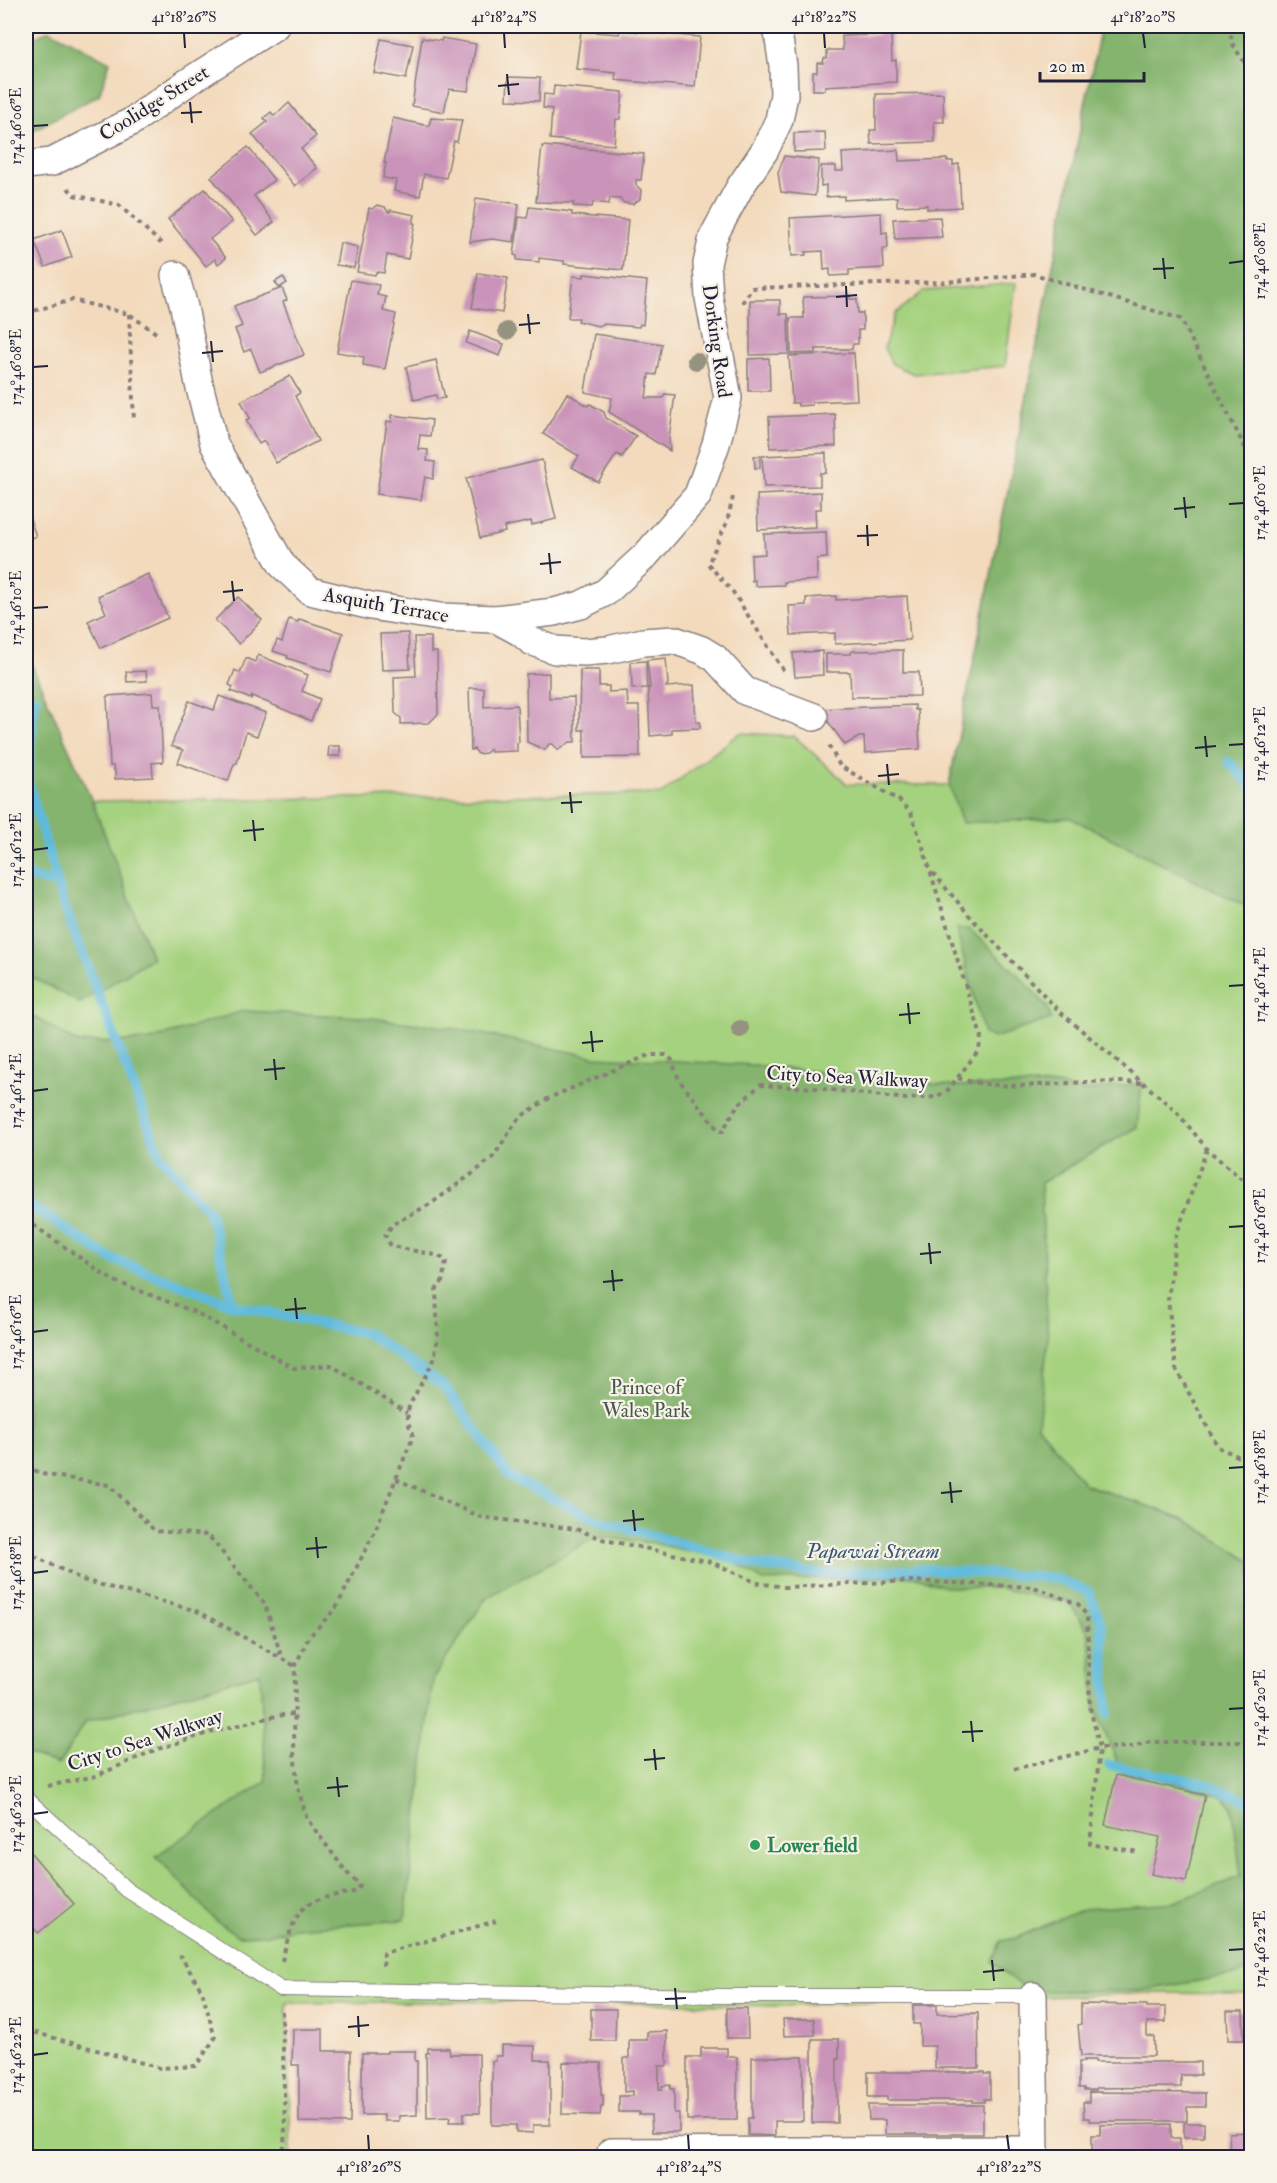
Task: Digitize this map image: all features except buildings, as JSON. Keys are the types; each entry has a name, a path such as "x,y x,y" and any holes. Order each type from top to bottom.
{"street":[{"name":"Coolidge Street","path":"39,164 130,122 275,26"},
{"name":"Dorking Road","path":"496,619 554,612 581,605 606,592 646,555 698,495 716,444 728,398 709,298 707,264 712,237 740,187 765,150 779,120 784,95 783,66 777,26"},
{"name":"Asquith Terrace","path":"175,275 214,444 282,565 310,591 361,604 440,617 496,619 531,641 555,650 584,652 608,650 643,642 674,640 702,650 716,658 745,691 814,717"},
{"path":"611,2152 1035,2154 1033,1996"}],"lane":[{"path":"26,1798 127,1890 278,1987 722,1996 1033,1996"}],"path":[{"path":"1228,26 1234,47 1251,73"},
{"path":"39,164 74,195 119,205 167,249 175,275"},
{"path":"719,344 752,288 945,282 1034,274 1181,319 1251,462"},
{"path":"26,313 72,300 129,314 160,335"},
{"path":"129,314 134,421"},
{"name":"City to Sea Walkway","path":"407,1413 434,1360 438,1337 436,1290 442,1282 446,1263 435,1255 390,1246 385,1235 393,1224 432,1203 493,1157 519,1119 549,1098 650,1055 666,1055 672,1060 679,1080 722,1132 726,1129 737,1106 760,1085 928,1098 942,1095 979,1050 981,1036 911,813 889,793 840,766 814,717 733,592 708,564 727,522 734,488"},
{"path":"930,870 974,921 1059,1011 1176,1111 1207,1149 1251,1188"},
{"path":"958,1078 981,1085 1103,1081 1142,1083"},
{"path":"1207,1149 1175,1239 1167,1300 1176,1369 1218,1447 1251,1463"},
{"path":"26,1220 112,1280 197,1313 294,1368 331,1365 407,1413 408,1425 413,1433 374,1533 336,1608 309,1637 295,1666 293,1714 298,1788 307,1819 347,1873 360,1885 357,1891 331,1896 306,1906 295,1921 288,1938 278,1987 285,2129 283,2157"},
{"path":"26,1466 42,1474 109,1485 155,1531 208,1535 265,1604 282,1659"},
{"path":"396,1479 481,1517 576,1529 605,1540 711,1563 757,1583 785,1587 911,1581 1034,1587 1078,1604 1087,1616 1090,1708 1100,1748 1090,1844 1139,1852"},
{"path":"26,1552 83,1580 197,1611 295,1666"},
{"name":"City to Sea Walkway","path":"40,1787 96,1776 155,1750 214,1731 293,1714"},
{"path":"1014,1768 1100,1748 1132,1747 1141,1743 1251,1743"},
{"path":"382,1990 384,1953 496,1922"},
{"path":"26,2030 160,2068 196,2066 215,2038 202,1991 178,1952"}],"green space":[{"name":"Prince of Wales Park","path":"1101,26 1251,26 1251,1994 1154,1993 781,2006 548,2001 287,2003 291,2157 26,2158 26,805 92,801 661,794 740,733 794,736 847,784 949,785"},
{"path":"1101,26 1251,26 1251,909 1071,818 962,823 949,785"},
{"path":"49,30 110,62 99,95 26,134 26,43"},
{"path":"1016,283 1005,366 914,374 892,364 884,348 895,314 924,291"},
{"path":"30,661 92,801 152,958 80,1003 26,974 26,662"},
{"path":"956,929 969,929 1014,971 1047,1006 1051,1019 994,1038 984,1034"},
{"path":"243,1011 362,1017 452,1028 596,1057 754,1065 954,1086 1057,1085 1082,1091 1142,1083 1137,1127 1041,1183 1048,1341 1038,1425 1084,1484 1185,1519 1251,1562 1251,1968 1240,1974 1139,1991 1031,1991 1006,1975 992,1961 1001,1941 1016,1938 1083,1909 1175,1902 1241,1876 1232,1806 1224,1796 1163,1780 1122,1773 1096,1711 1088,1631 1068,1601 1046,1599 1000,1588 945,1587 914,1576 763,1581 733,1561 653,1543 596,1537 486,1598 433,1679 405,1920 296,1928 265,1935 238,1936 215,1920 156,1856 266,1781 260,1673 86,1722 58,1765 26,1753 26,1012 78,1043 150,1040"}],"waterway":[{"path":"35,698 27,778 63,903 160,1155 210,1213 233,1305"},
{"path":"1229,762 1252,786"},
{"path":"26,876 57,884"},
{"name":"Papawai Stream","path":"26,1203 110,1258 233,1305 368,1334 444,1386 510,1477 595,1519 756,1565 820,1574 924,1569 1054,1578 1089,1592 1101,1623 1108,1714"},
{"name":"Papawai Stream","path":"1109,1765 1208,1784 1252,1803"}],"place":[{"name":"Lower field","path":"755,1845"}]}
